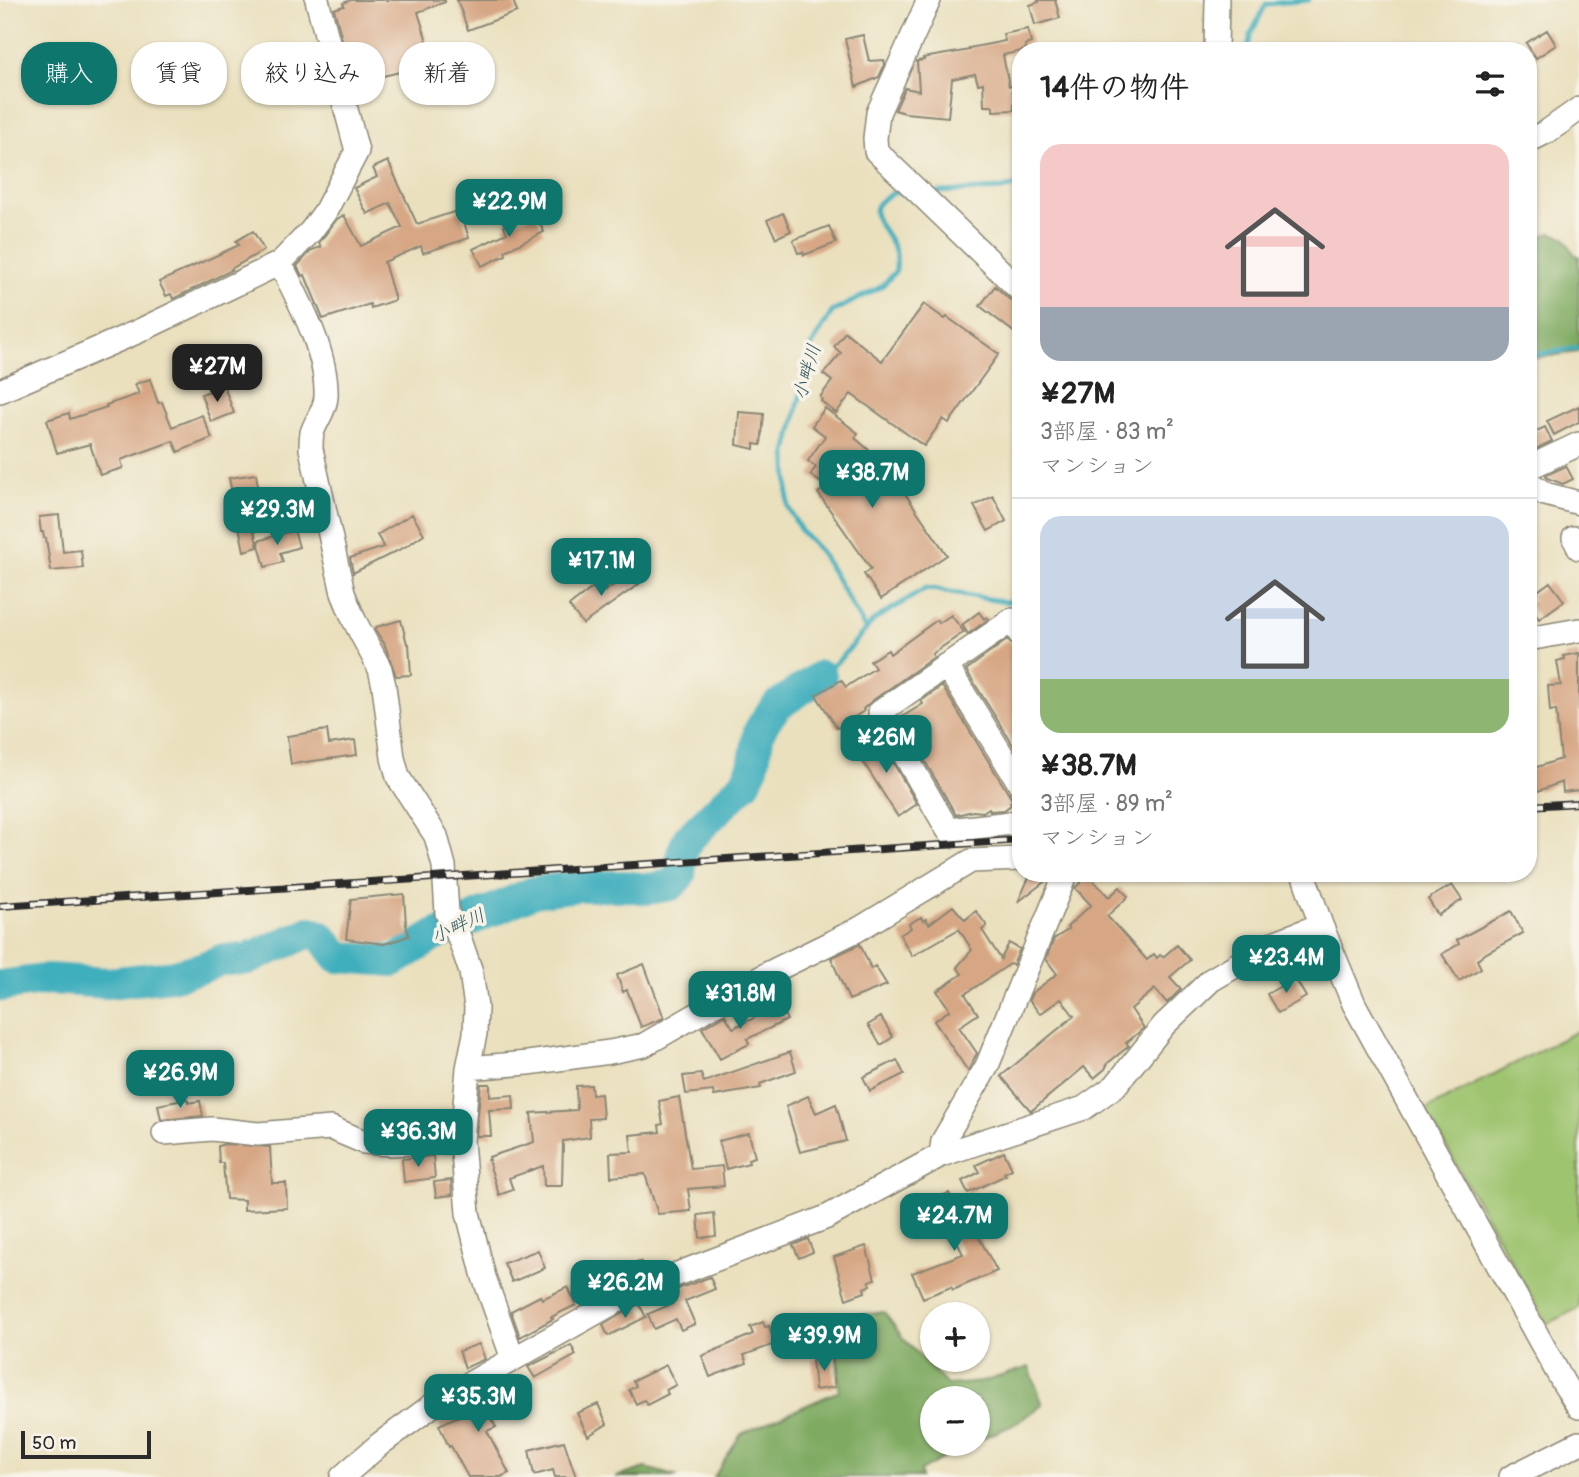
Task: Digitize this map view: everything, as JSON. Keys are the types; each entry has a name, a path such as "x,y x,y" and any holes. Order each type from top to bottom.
{"street":[{"path":"0,391 139,331 280,262 311,231 326,212 356,151 317,0"},
{"path":"929,0 878,113 876,151 1012,282"},
{"path":"1216,42 1217,0"},
{"path":"1537,136 1579,109"},
{"path":"280,262 310,323 324,375 326,399 312,433 311,449 343,593 380,668 398,777 436,836 444,866 448,916 459,937 471,972 476,1007 475,1034 468,1068 462,1141 468,1213 484,1277 513,1359"},
{"path":"1537,464 1579,444"},
{"path":"1537,488 1545,494 1579,503"},
{"path":"1012,620 880,712 948,830 1012,823"},
{"path":"1537,637 1579,630"},
{"path":"946,665 1012,771"},
{"path":"468,1068 569,1057 644,1045 769,973 859,929 971,861 1012,859"},
{"path":"941,1155 943,1141 987,1066 1062,882"},
{"path":"1306,882 1354,1004 1557,1373 1579,1407"},
{"path":"342,1477 380,1444 437,1402 638,1289 827,1217 941,1155 1084,1108 1115,1086 1164,1025 1211,980 1276,942 1321,925"},
{"path":"164,1133 212,1129 258,1134 331,1128 364,1142 390,1144 462,1141"},
{"path":"1511,1477 1569,1448"},
{"path":"1539,1477 1569,1448"}],"green space":[{"path":"1551,233 1564,237 1575,255 1579,256 1579,352 1537,358 1538,237"},
{"path":"1579,1030 1579,1308 1547,1324 1425,1110"},
{"path":"884,1312 920,1356 920,1372 935,1372 947,1385 982,1382 1029,1367 1043,1405 1013,1425 990,1435 990,1386 920,1386 920,1456 947,1456 920,1471 921,1477 714,1477 741,1434 839,1391 837,1355 817,1331 857,1315"},
{"path":"646,1468 675,1476 678,1477 616,1477"}],"building":[{"path":"351,0 445,0 418,12 427,42 399,42 399,72 385,75 385,42 343,42 334,9 344,6 343,3"},
{"path":"457,0 513,0 517,12 468,30"},
{"path":"1038,0 1055,0 1060,18 1035,25 1030,5 1039,2"},
{"path":"1028,29 1031,42 1012,42 1012,53 1003,55 1009,86 1012,86 1012,110 993,111 993,106 984,106 983,83 978,84 975,74 952,79 948,117 895,110 905,88 919,91 917,61 1005,41 1003,34"},
{"path":"1547,30 1556,45 1537,57 1537,42 1528,42"},
{"path":"863,35 869,61 884,60 885,64 879,77 856,87 845,39"},
{"path":"388,161 417,224 460,210 469,238 423,253 421,246 384,262 395,300 371,308 370,304 323,319 305,275 302,276 297,266 312,250 321,247 319,243 337,219 344,215 361,246 402,227 390,203 367,214 354,188 377,177 373,168"},
{"path":"783,213 791,231 776,238 767,220"},
{"path":"535,214 544,232 482,266 473,249 507,233 504,226"},
{"path":"829,226 836,243 804,255 803,252 798,253 793,240"},
{"path":"253,231 264,250 232,270 173,299 171,294 166,296 159,282 239,245 236,241"},
{"path":"995,286 1012,301 1012,331 980,306"},
{"path":"924,304 999,354 949,423 943,419 924,446 851,394 836,413 821,401 820,397 832,381 823,374 841,353 834,347 845,332 882,361"},
{"path":"150,379 158,403 162,402 172,427 202,415 212,438 178,452 173,441 121,460 123,468 100,475 90,444 57,453 47,420 69,413 70,419 107,407 106,405 139,394 135,384"},
{"path":"224,386 234,413 211,422 201,394"},
{"path":"1579,406 1579,422 1554,435 1547,421"},
{"path":"825,408 858,433 855,438 869,450 858,463 875,488 893,476 947,555 881,599 864,574 871,569 818,493 827,487 810,475 816,467 808,461 825,436 812,426"},
{"path":"739,412 764,414 761,445 754,444 754,449 737,445"},
{"path":"1545,427 1552,441 1537,448 1537,431"},
{"path":"1566,466 1573,479 1563,484 1547,478 1546,475"},
{"path":"256,474 261,505 248,508 258,547 244,551 229,478"},
{"path":"993,496 1006,521 988,531 974,506"},
{"path":"412,514 424,534 405,547 353,573 350,558 384,547 377,535"},
{"path":"59,515 63,552 81,550 83,568 51,571 46,538 41,532 39,517"},
{"path":"294,530 299,547 280,553 283,562 265,567 258,541"},
{"path":"630,573 639,584 583,624 569,606 599,583 605,591"},
{"path":"1550,582 1564,601 1539,619 1537,592"},
{"path":"979,612 984,619 989,619 968,634 962,625"},
{"path":"951,615 964,632 872,701 864,711 837,728 816,695 841,680 846,687 875,668 870,661 888,650 890,654 937,620 939,623"},
{"path":"401,620 409,644 411,675 396,676 384,643 375,630 376,627"},
{"path":"1007,640 1012,644 1012,743 966,670"},
{"path":"1579,653 1579,790 1563,792 1562,782 1538,791 1537,767 1561,759 1556,710 1550,711 1548,686 1561,685 1557,661 1565,659 1564,656"},
{"path":"942,686 1012,799 1011,805 1004,810 990,811 989,808 983,812 956,815 900,718 923,704 921,701"},
{"path":"327,730 329,744 355,740 357,755 291,764 287,736"},
{"path":"876,733 917,804 898,817 854,747"},
{"path":"1027,882 1044,882 1018,902"},
{"path":"1081,882 1095,882 1109,897 1120,887 1128,897 1107,916 1147,960 1154,954 1157,958 1160,955 1163,957 1177,945 1190,960 1170,977 1181,989 1167,1003 1155,989 1131,1009 1144,1028 1126,1043 1129,1046 1108,1063 1105,1069 1094,1078 1084,1067 1031,1111 1001,1076 1074,1016 1061,999 1040,1014 1029,1000 1032,993 1057,974 1046,959 1054,939 1069,929 1067,927 1091,905 1075,888"},
{"path":"1452,885 1462,900 1438,915 1428,899"},
{"path":"404,894 409,936 384,944 346,939 351,899"},
{"path":"953,906 965,920 976,911 987,926 982,930 1001,959 1009,943 1020,949 1013,965 1010,964 965,994 978,1014 959,1027 977,1053 968,1071 934,1021 950,1010 937,991 962,974 957,967 972,950 959,929 912,956 900,935 911,928 909,924 921,917 929,924"},
{"path":"1511,911 1523,933 1481,956 1477,960 1481,968 1459,981 1442,954 1459,944 1457,940"},
{"path":"860,944 871,969 875,966 887,985 849,1000 831,958"},
{"path":"644,964 664,1018 641,1027 627,990 623,992 617,975"},
{"path":"1295,978 1306,997 1278,1013 1267,994"},
{"path":"780,1006 787,1020 747,1039 749,1044 720,1059 702,1028 725,1015 733,1028"},
{"path":"881,1017 893,1037 881,1045 868,1025"},
{"path":"790,1052 796,1071 760,1084 761,1088 714,1096 713,1091 686,1094 683,1076 701,1074 704,1082"},
{"path":"897,1060 904,1074 870,1091 863,1077"},
{"path":"481,1084 490,1084 490,1097 513,1095 514,1109 489,1110 491,1136 476,1136"},
{"path":"591,1085 592,1095 601,1094 603,1118 589,1119 590,1137 563,1141 562,1186 544,1186 543,1166 509,1178 513,1190 499,1195 489,1157 534,1142 531,1113 577,1110 576,1086"},
{"path":"808,1096 816,1113 836,1104 846,1141 800,1152 786,1106"},
{"path":"679,1097 691,1169 722,1166 724,1186 688,1189 691,1211 658,1214 645,1174 611,1177 610,1153 632,1152 630,1135 660,1132 659,1125 663,1124 659,1101"},
{"path":"188,1099 188,1103 200,1101 203,1116 161,1120 158,1105"},
{"path":"749,1133 755,1157 748,1159 749,1163 726,1169 719,1141"},
{"path":"224,1144 270,1147 272,1183 286,1183 287,1208 244,1210 244,1200 226,1199 223,1163 219,1163 218,1146"},
{"path":"1004,1152 1012,1169 1004,1173 1006,1175 968,1193 962,1181 980,1172 976,1165"},
{"path":"433,1156 435,1178 404,1182 402,1159"},
{"path":"451,1180 452,1195 436,1197 434,1182"},
{"path":"949,1193 970,1231 974,1228 997,1271 953,1290 951,1287 923,1298 912,1273 963,1254 943,1215 930,1221 923,1203"},
{"path":"714,1213 716,1236 700,1238 698,1215"},
{"path":"808,1239 813,1252 799,1258 793,1245"},
{"path":"866,1246 875,1279 869,1281 871,1285 864,1288 865,1292 846,1299 834,1257"},
{"path":"538,1250 545,1268 512,1282 504,1263"},
{"path":"641,1262 642,1272 629,1278 626,1264"},
{"path":"710,1277 715,1289 685,1301 695,1324 681,1330 676,1319 654,1329 648,1314 672,1304 667,1293"},
{"path":"568,1287 576,1305 520,1337 511,1311 540,1296 542,1299"},
{"path":"639,1304 646,1317 608,1336 603,1325"},
{"path":"763,1322 765,1327 769,1326 775,1344 744,1355 747,1363 710,1377 702,1356 753,1334 750,1327"},
{"path":"479,1344 485,1359 465,1368 459,1351"},
{"path":"571,1345 576,1355 535,1378 528,1367"},
{"path":"832,1357 835,1387 815,1390 812,1360"},
{"path":"666,1365 676,1385 666,1390 668,1394 647,1405 644,1400 636,1404 629,1390 636,1386 633,1381"},
{"path":"502,1381 513,1403 489,1415 496,1427 487,1431 509,1473 501,1477 468,1477 439,1425 468,1412 464,1403"},
{"path":"598,1404 607,1424 588,1436 577,1413"},
{"path":"564,1441 576,1477 555,1477 553,1470 534,1475 529,1450"}],"waterway":[{"name":"小畔川","path":"1249,42 1266,4 1309,0"},
{"name":"小畔川","path":"930,196 939,192 1012,186"},
{"name":"小畔川","path":"866,630 821,552 801,531 788,507 787,453 812,345 832,312 881,287 896,271 896,254 877,220 877,206 896,192 912,198"},
{"path":"1537,355 1579,348"},
{"path":"821,676 841,658 874,620 926,588 1006,602 1012,600"},
{"name":"小畔川","path":"0,986 49,979 108,983 171,976 221,960 248,959 310,932 322,937 338,957 394,961 434,936 534,892 579,886 648,889 671,885 680,875 682,853 688,839 745,783 753,767 759,731 767,718 778,705 821,676"}],"railway":[{"path":"1537,805 1579,803"},
{"path":"0,906 1012,841"}]}
